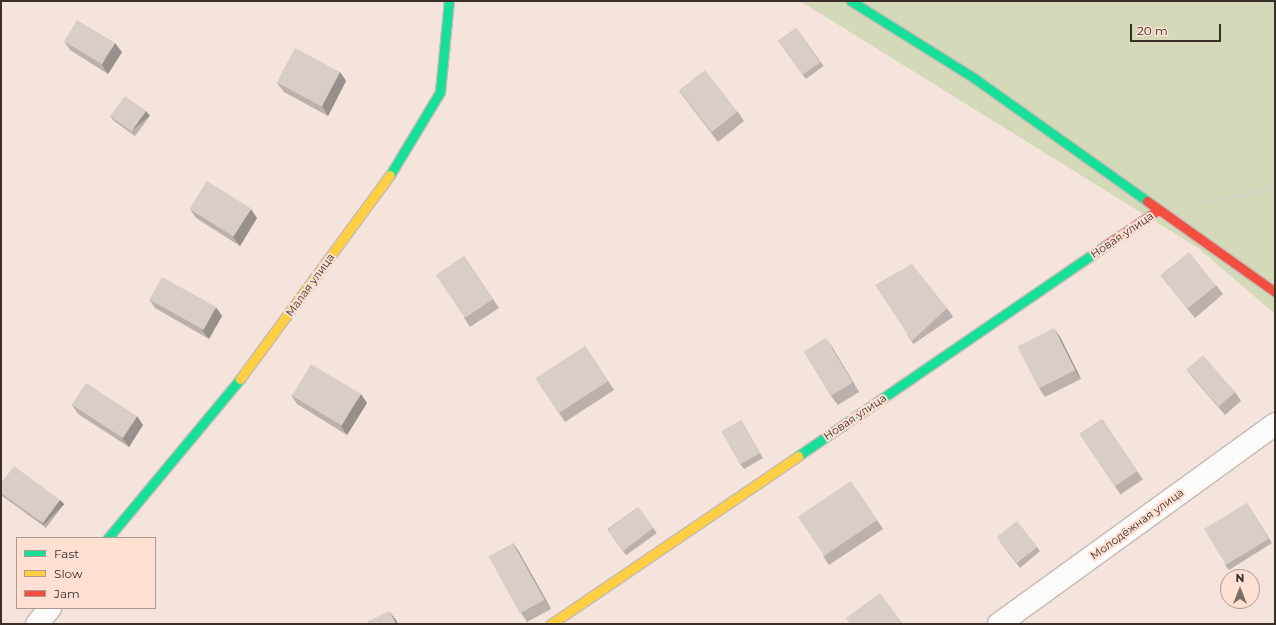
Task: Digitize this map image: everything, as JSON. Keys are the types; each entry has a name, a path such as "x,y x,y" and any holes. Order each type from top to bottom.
{"street":[{"name":"Малая улица","path":"109,537 253,364 403,157 440,92 449,1"},
{"path":"851,1 974,78 1275,292"},
{"name":"Новая улица","path":"551,624 1158,210"},
{"name":"Молодёжная улица","path":"999,624 1275,424"},
{"path":"37,624 49,609"}],"path":[{"path":"1158,210 1275,188"}],"green space":[{"path":"800,1 1275,1 1275,314 1198,248"}],"building":[{"path":"77,20 115,43 102,64 64,41"},
{"path":"796,28 820,62 802,75 778,41"},
{"path":"295,48 340,72 322,106 277,82"},
{"path":"705,70 738,112 712,132 679,90"},
{"path":"125,96 146,111 131,132 110,116"},
{"path":"207,181 251,209 234,237 190,209"},
{"path":"1189,252 1216,285 1187,309 1160,275"},
{"path":"464,256 493,299 465,318 436,275"},
{"path":"912,264 947,308 912,341 875,285"},
{"path":"162,277 216,307 204,330 149,300"},
{"path":"1054,328 1075,370 1039,388 1017,347"},
{"path":"826,338 853,383 830,396 804,351"},
{"path":"585,346 608,381 558,413 536,378"},
{"path":"1203,355 1235,392 1219,406 1186,369"},
{"path":"311,364 361,394 342,426 292,396"},
{"path":"86,383 137,416 123,438 72,405"},
{"path":"1102,419 1137,471 1115,486 1080,434"},
{"path":"741,420 760,453 740,464 721,431"},
{"path":"14,466 60,500 43,523 1,493 1,483"},
{"path":"851,481 877,520 824,556 798,517"},
{"path":"1247,503 1269,539 1226,565 1204,529"},
{"path":"638,507 654,528 623,551 608,530"},
{"path":"1017,521 1037,547 1017,563 997,537"},
{"path":"513,543 545,600 520,613 489,557"},
{"path":"880,593 903,624 850,624 846,618"},
{"path":"389,611 396,624 368,624 367,622"}],"traffic: fast":[{"path":"390,175 440,92 449,1"},
{"path":"851,1 974,78 1147,201"},
{"path":"798,456 1106,245"},
{"path":"109,537 240,379"}],"traffic: slow":[{"path":"240,379 390,175"},
{"path":"551,624 798,456"}],"traffic: jam":[{"path":"1147,201 1275,292"},
{"path":"1106,245 1158,210"}]}
